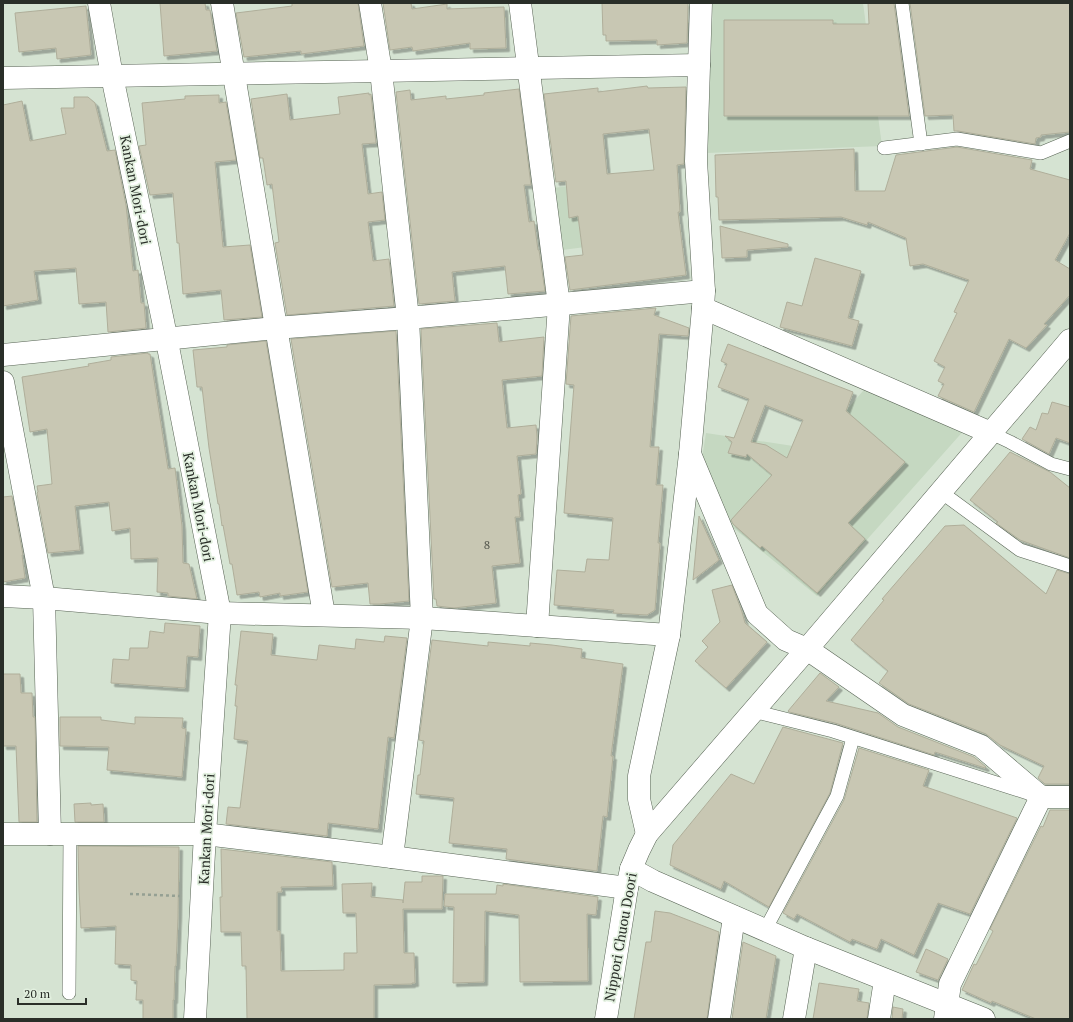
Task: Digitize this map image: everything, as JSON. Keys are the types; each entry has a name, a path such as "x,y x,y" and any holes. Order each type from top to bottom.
{"street":[{"name":"Kankan Mori-dori","path":"99,3 112,76 220,613 205,834 195,1019"},
{"path":"222,3 324,615"},
{"path":"370,3 381,71 408,318 422,618 392,857"},
{"path":"520,3 559,305 537,626"},
{"path":"647,834 639,799 639,776 669,635 690,454 704,300 696,161 702,3"},
{"path":"3,78 699,65"},
{"path":"3,355 275,328 559,305 704,300 991,433"},
{"name":"Nippori Chuou Doori","path":"606,1019 629,879 639,850 647,834 807,649 1070,340"},
{"path":"3,382 44,598 60,834"},
{"path":"690,454 757,614 786,640 807,649 903,715 981,746 1041,797 1070,797"},
{"path":"3,596 44,598 220,613 422,618 669,635"},
{"path":"947,1012 950,984 1041,797"},
{"path":"3,834 205,834 392,857 653,881 806,948 885,980 947,1012 984,1019"},
{"path":"719,1019 734,917"},
{"path":"794,1019 806,948"},
{"path":"879,1019 885,980"}],"lane":[{"path":"902,3 921,144"},
{"path":"884,148 957,139 1041,153 1070,141"},
{"path":"991,433 1051,464 1070,469"},
{"path":"941,492 1020,550 1070,566"},
{"path":"753,711 833,731 1041,797"},
{"path":"765,930 836,796 853,738"},
{"path":"60,834 69,993"}],"path":[{"path":"130,894 181,896"}],"shaded area":[{"path":"713,3 863,3 882,146 707,153"},
{"path":"609,180 617,243 562,250 554,188"},
{"path":"869,384 966,428 817,596 731,526 700,471 706,433 813,449"}],"building":[{"path":"160,3 205,3 206,10 210,10 217,51 164,56"},
{"path":"292,3 358,3 364,46 301,54 301,51 244,57 236,13 292,6"},
{"path":"383,3 411,3 412,9 447,4 447,9 504,7 506,48 470,49 470,43 413,51 412,47 390,50"},
{"path":"602,3 688,3 687,43 657,45 657,40 606,41 606,35 603,35"},
{"path":"868,3 894,3 909,116 724,116 724,20 833,20 833,24 869,24"},
{"path":"910,3 1070,3 1070,132 1041,135 1041,137 1036,138 1035,144 954,131 953,115 925,116"},
{"path":"86,6 91,55 57,59 56,48 19,52 15,13"},
{"path":"647,86 648,88 686,87 684,164 677,165 680,212 678,212 686,275 570,290 565,257 583,255 578,216 569,218 566,181 556,182 544,94 598,88 598,92","holes":["649,129 654,170 607,174 603,134"]},
{"path":"519,89 531,185 524,185 529,222 534,221 545,291 508,294 505,266 452,272 455,301 419,304 396,92 410,90 411,100 446,96 446,99"},
{"path":"369,93 369,95 371,94 376,143 362,144 368,194 382,192 385,220 368,222 373,261 389,259 394,306 287,315 275,243 279,242 272,184 267,185 263,158 260,158 251,99 287,94 290,120 340,114 338,97"},
{"path":"219,95 219,103 226,102 236,160 215,162 223,247 250,245 262,317 224,320 221,290 183,294 173,193 150,195 139,146 146,145 142,103 185,99 185,96"},
{"path":"74,97 88,97 95,103 107,151 115,150 126,205 133,271 138,270 141,303 144,303 146,328 108,332 106,302 79,304 76,268 34,271 38,300 3,306 3,105 22,101 30,141 66,134 61,108 74,108"},
{"path":"957,147 1032,160 1030,169 1070,180 1070,233 1055,260 1070,269 1070,295 1044,324 1047,325 1026,348 1009,339 974,412 938,396 944,384 938,381 945,367 934,361 957,313 954,312 969,280 923,264 910,266 906,238 868,222 867,225 841,217 719,220 718,197 716,197 715,155 854,149 855,191 885,191 896,155"},
{"path":"720,226 788,244 788,247 747,250 747,257 722,258"},
{"path":"815,258 861,271 848,318 859,321 852,346 780,327 787,302 802,306"},
{"path":"656,308 654,315 689,328 688,336 659,334 650,447 659,447 656,485 663,485 658,543 660,543 655,610 647,615 613,613 614,610 554,605 557,570 585,572 587,559 609,560 613,518 564,513 574,385 566,384 571,316"},
{"path":"497,323 499,342 544,337 542,376 502,380 507,428 536,425 536,454 517,456 521,494 518,495 520,517 515,517 520,563 492,566 496,603 454,608 437,606 436,599 434,599 421,329"},
{"path":"396,331 409,601 370,604 368,583 332,587 291,339"},
{"path":"266,341 308,592 280,596 280,593 260,597 259,592 237,595 232,564 230,564 218,504 209,448 202,387 197,387 193,350"},
{"path":"728,344 853,392 846,411 905,462 848,523 865,539 817,593 762,546 760,548 733,524 731,520 772,475 747,454 746,457 728,453 732,442 725,436 734,438 749,399 718,387 727,364 721,361","holes":["765,405 803,420 787,458 766,445 751,442"]},
{"path":"150,354 168,469 175,468 182,526 183,563 189,564 197,599 168,596 168,593 157,592 158,558 131,559 130,528 112,531 109,502 75,506 80,550 48,553 37,493 37,486 52,484 47,429 30,432 22,377 89,366 88,364 111,360 111,357"},
{"path":"1052,402 1070,407 1070,443 1056,438 1049,454 1022,439 1030,427 1036,430 1042,413 1048,414"},
{"path":"1010,452 1050,472 1070,488 1070,558 1020,540 996,523 998,522 970,500"},
{"path":"12,496 23,555 25,578 3,582 3,497"},
{"path":"699,516 719,560 693,580"},
{"path":"964,525 1046,594 1057,570 1070,574 1070,784 1045,784 1038,778 1044,766 1000,745 986,734 909,704 879,683 888,671 851,640 884,600 882,599 945,526"},
{"path":"732,585 745,623 767,642 726,688 695,661 708,647 702,641 720,622 712,590"},
{"path":"165,623 200,626 198,657 187,656 185,688 111,683 113,659 129,660 130,648 148,648 150,631 164,633"},
{"path":"241,631 273,634 271,655 317,660 319,645 355,649 356,639 384,642 385,636 407,638 394,738 388,737 378,829 328,823 327,836 226,824 228,807 240,808 248,741 234,739 237,706 235,706 237,685 235,685"},
{"path":"432,640 488,646 488,642 530,646 530,643 552,645 582,649 581,658 623,664 611,756 613,756 607,817 603,816 597,871 506,859 507,849 449,843 454,798 416,794 424,741 419,740"},
{"path":"820,673 839,687 826,701 878,713 898,727 974,757 986,767 985,768 935,752 934,755 835,723 789,712 788,711"},
{"path":"3,674 20,674 21,693 32,693 33,717 35,717 37,822 19,822 16,746 3,746"},
{"path":"60,717 101,717 101,720 135,724 135,717 183,718 182,728 186,729 182,777 107,770 109,747 60,746"},
{"path":"783,727 843,743 830,793 769,907 724,881 721,889 670,865 673,845 731,774 754,784"},
{"path":"859,748 929,770 923,786 1017,818 970,914 938,903 914,955 881,939 877,949 852,939 850,942 797,914 794,919 783,913 844,800"},
{"path":"91,803 91,805 103,804 104,822 75,822 74,804"},
{"path":"1050,810 1070,810 1070,1019 1036,1019 992,1001 991,1003 962,990 974,964 976,965 993,931 990,929 1041,826 1043,827"},
{"path":"78,846 179,847 178,918 173,1019 143,1019 143,1000 136,1000 137,981 131,980 131,965 115,964 116,926 81,928"},
{"path":"221,849 332,862 333,886 281,887 282,892 277,892 277,931 280,931 281,971 344,970 344,953 357,953 356,913 343,913 342,884 372,883 371,897 403,900 403,903 405,882 422,882 422,876 443,876 442,909 403,909 404,953 414,953 415,983 374,985 374,1019 247,1019 246,966 242,966 241,932 221,932"},
{"path":"503,884 598,897 596,915 587,914 588,981 520,982 519,915 485,911 484,982 453,983 454,907 444,906 445,894 496,894 497,885 503,886"},
{"path":"655,911 670,913 719,932 707,1019 634,1019 646,942 651,942"},
{"path":"743,942 776,956 766,1019 732,1019"},
{"path":"926,949 948,959 938,980 916,972"},
{"path":"819,983 859,989 857,1001 869,1003 867,1019 813,1019"},
{"path":"893,1007 903,1009 902,1019 892,1019"}]}
